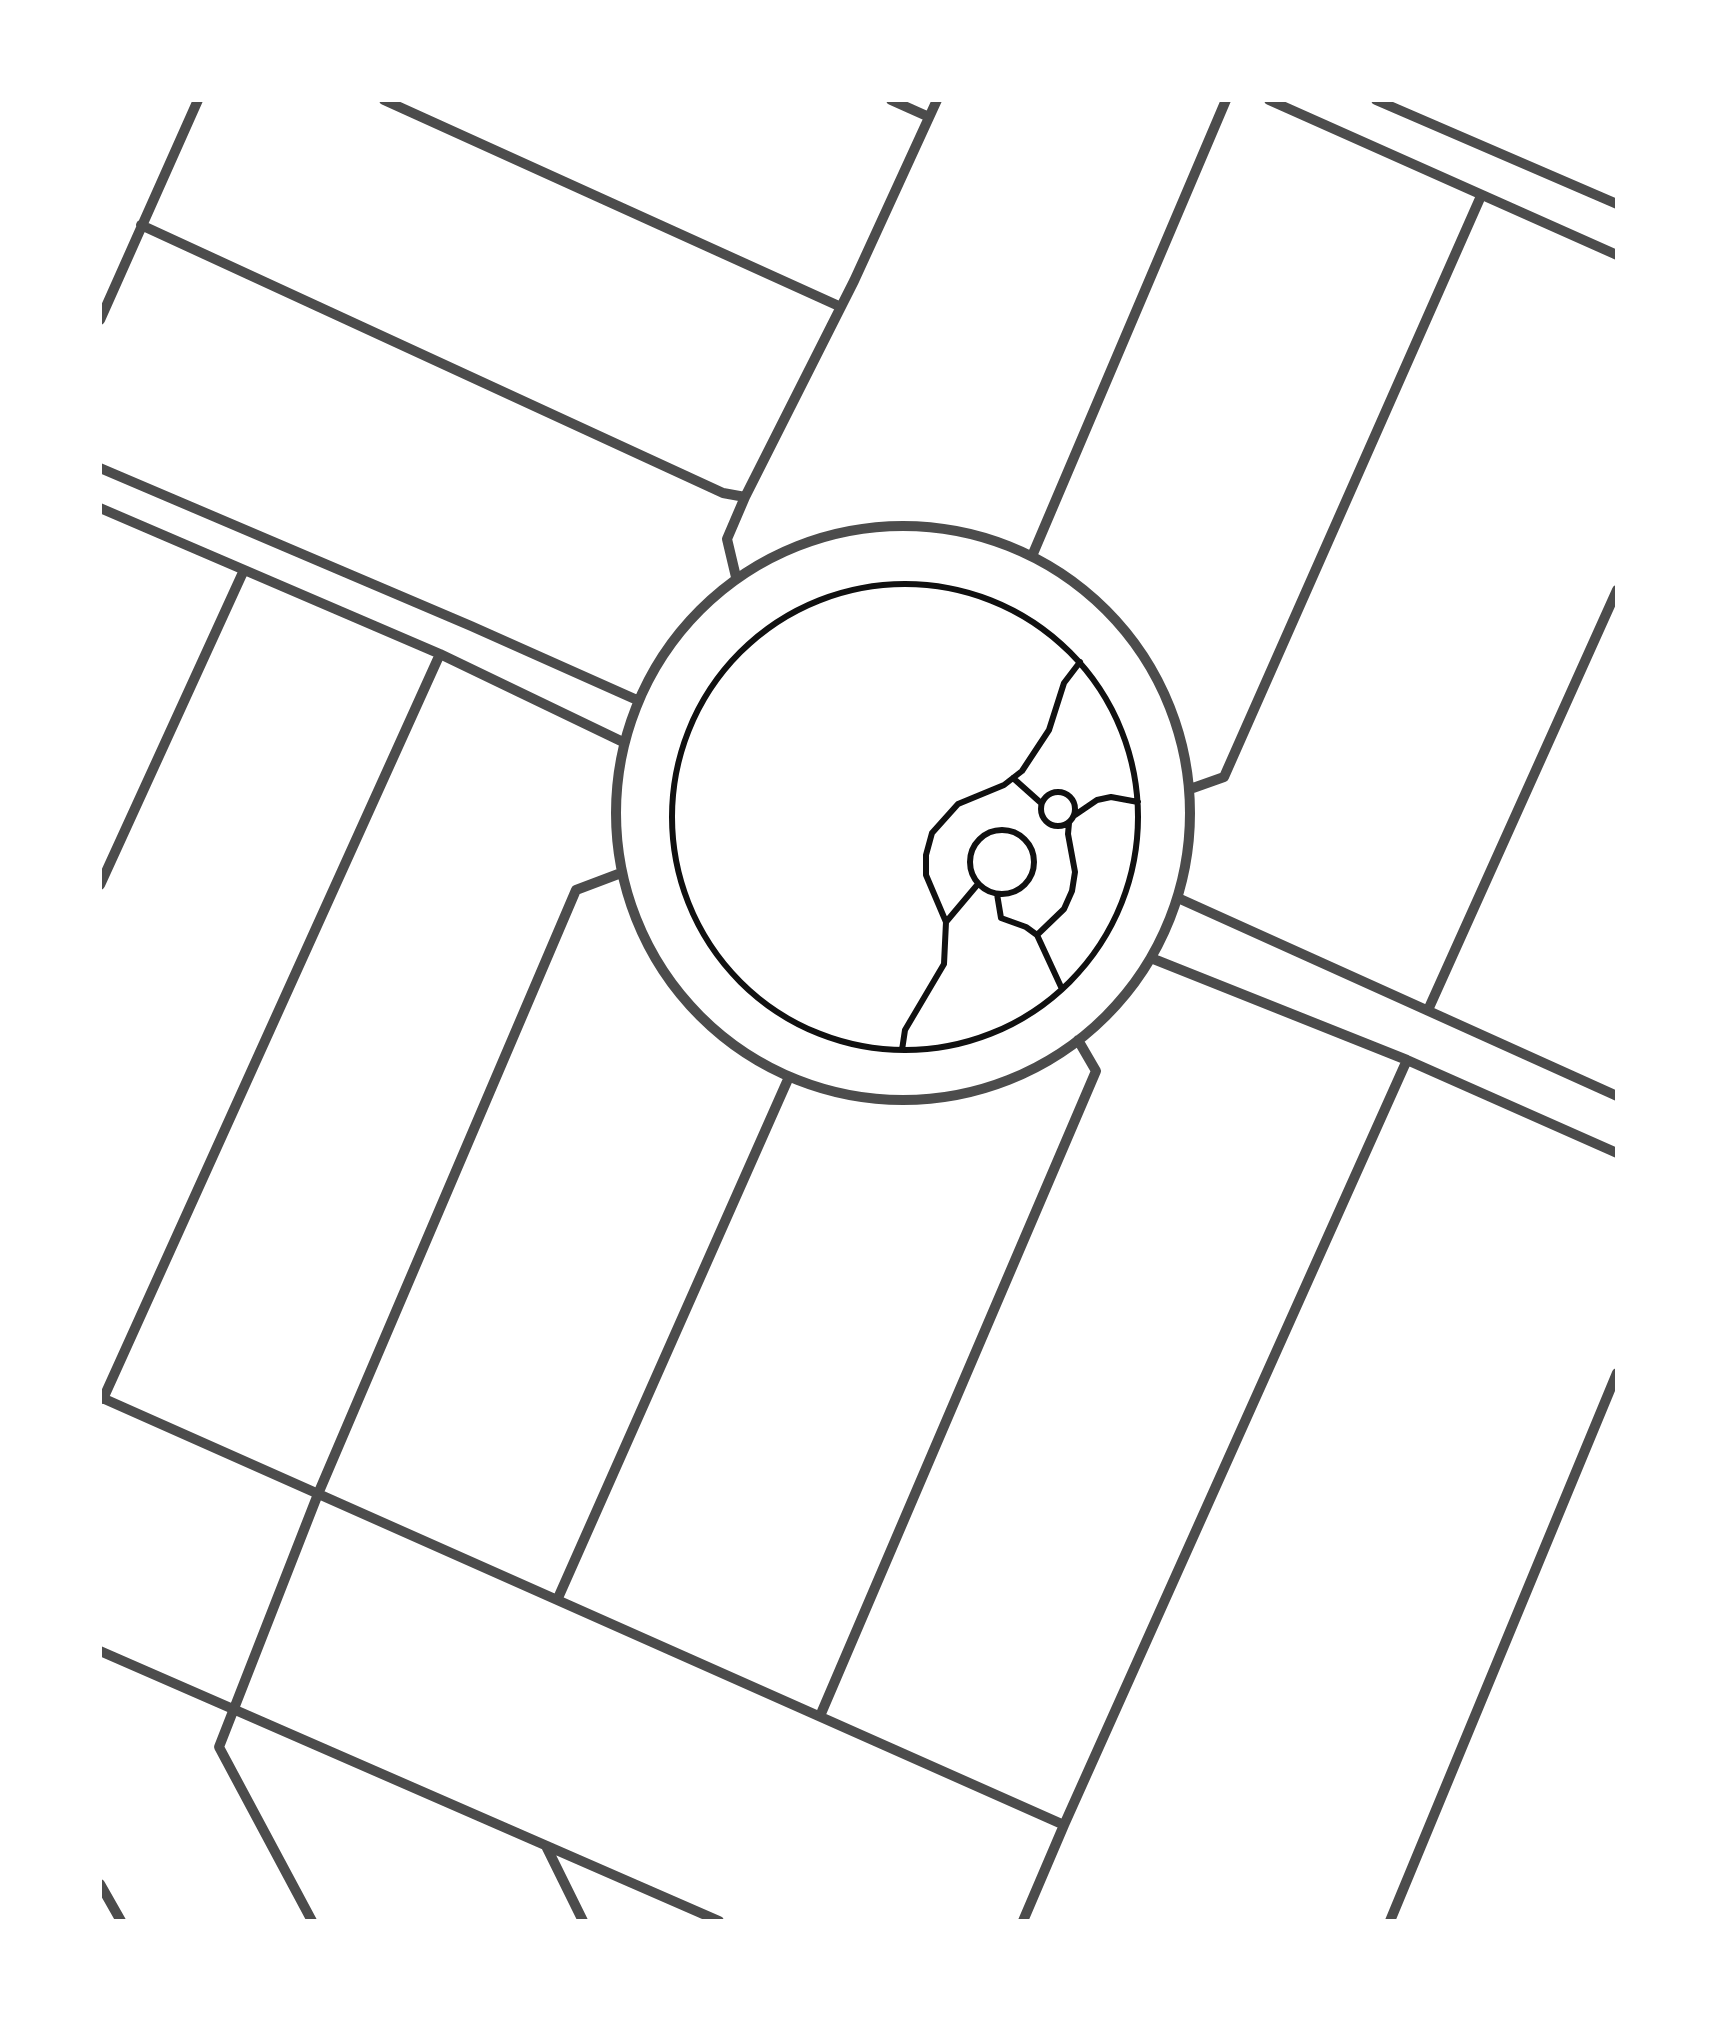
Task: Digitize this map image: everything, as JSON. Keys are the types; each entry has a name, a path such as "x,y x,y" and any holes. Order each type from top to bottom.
{"street":[{"path":"100,320 198,100"},
{"path":"384,100 841,307"},
{"path":"891,100 929,117"},
{"path":"736,577 727,540 745,497 841,307 937,100"},
{"path":"1032,556 1226,100"},
{"path":"1269,100 1617,255"},
{"path":"1376,100 1617,204"},
{"path":"1192,788 1224,777 1481,196"},
{"path":"141,225 723,493 745,497"},
{"path":"100,468 637,700"},
{"path":"100,508 440,654 623,742"},
{"path":"912,525 974,534 1032,556 1086,591 1132,638 1165,694 1192,788 1188,860 1178,898 1151,958 1119,1002 1078,1040 1026,1072 968,1092 908,1100 847,1095 789,1077 739,1050 695,1012 660,968 634,918 621,873 614,802 623,742 637,700 678,631 736,577 790,548 850,530 912,525"},
{"path":"100,884 244,570"},
{"path":"1428,1010 1617,590"},
{"path":"440,654 102,1398 1064,1825"},
{"path":"312,1921 219,1747 318,1494 576,890 621,873"},
{"path":"1178,898 1617,1096"},
{"path":"1151,958 1407,1060 1617,1152"},
{"path":"820,1716 1096,1071 1078,1040"},
{"path":"1022,1921 1407,1060"},
{"path":"558,1598 789,1077"},
{"path":"1390,1921 1617,1373"},
{"path":"100,1650 719,1921"},
{"path":"546,1846 583,1921"},
{"path":"100,1884 121,1921"}],"path":[{"path":"870,587 947,588 984,598 1036,625 1080,662 1121,727 1133,764 1138,802 1134,859 1118,914 1099,948 1062,989 1014,1024 978,1039 940,1048 902,1050 826,1037 759,999 731,972 708,942 690,908 678,871 672,833 673,795 692,721 711,688 764,632 797,611 833,596 870,587"},
{"path":"902,1050 905,1030 944,964 946,922 926,874 932,833 958,804 1013,778 1036,755 1049,730 1064,683 1080,662"},
{"path":"1013,778 1041,803 1044,821 1052,826 1072,819 1098,800 1138,802"},
{"path":"1037,936 1064,909 1075,872 1068,834 1072,798 1055,792 1041,803"},
{"path":"999,829 1011,831 1030,846 1034,869 1020,888 997,894 978,884 969,862 972,850 988,833 999,829"},
{"path":"946,922 978,884"},
{"path":"997,894 1003,920 1026,927 1037,936 1062,989"}]}
